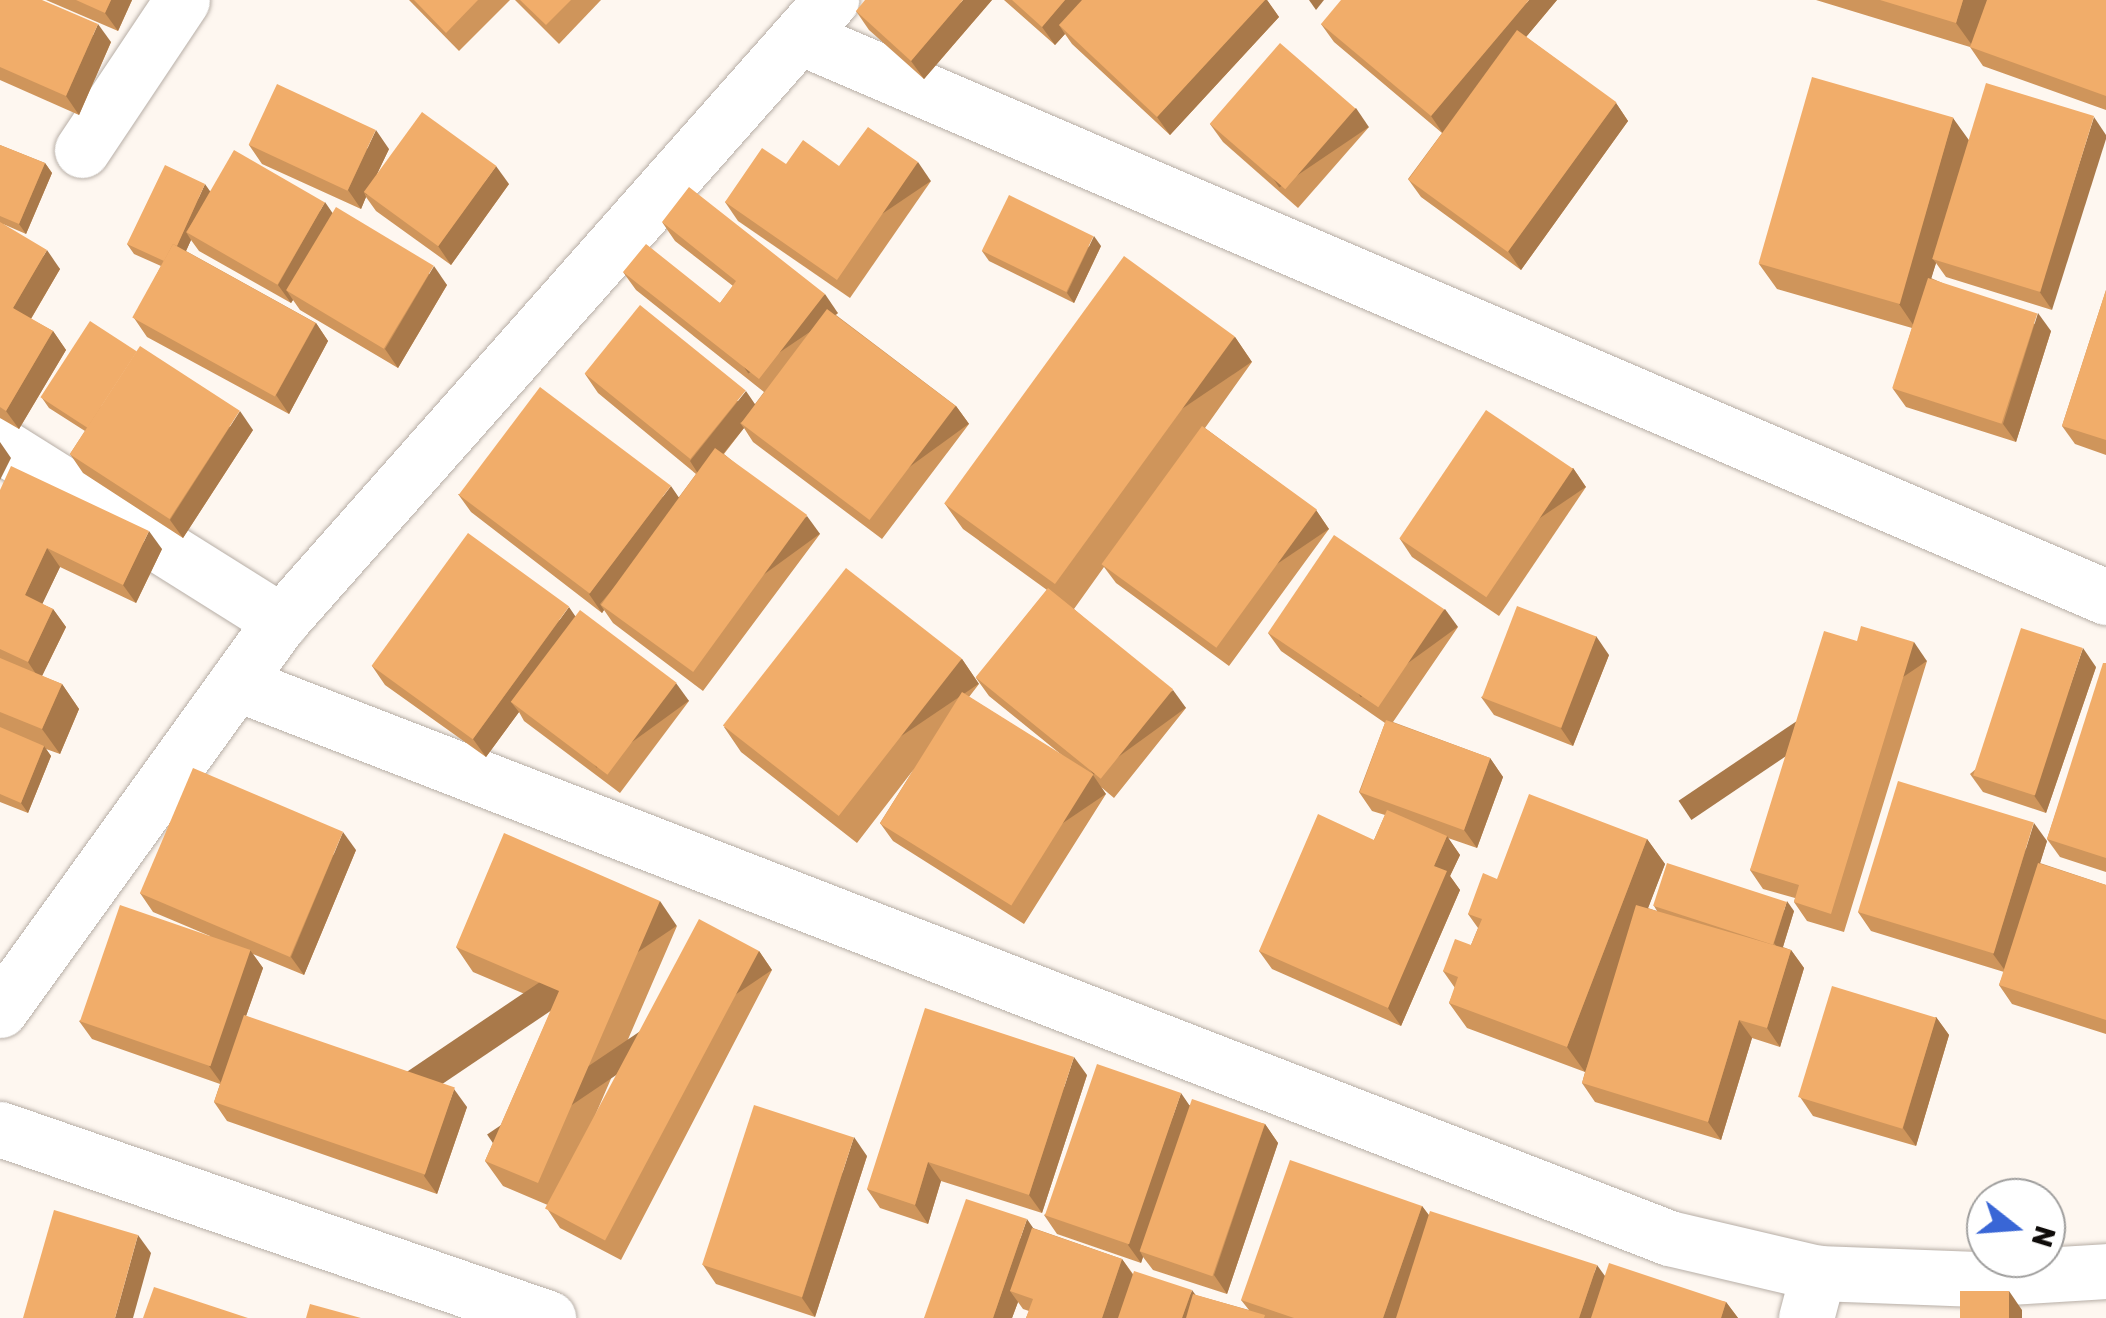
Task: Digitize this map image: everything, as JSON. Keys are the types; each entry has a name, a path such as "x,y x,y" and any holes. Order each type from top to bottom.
{"street":[{"path":"82,150 182,0"},
{"path":"0,1010 281,621 815,18 2106,597"},
{"path":"0,445 281,621"},
{"path":"236,684 1812,1296 2106,1271"},
{"path":"0,1129 548,1318"}],"building":[{"path":"0,0 42,0 98,24 66,96 0,67"},
{"path":"76,0 111,0 105,13"},
{"path":"414,0 478,0 446,33"},
{"path":"520,0 571,0 546,25"},
{"path":"865,0 963,0 911,61 856,11"},
{"path":"1012,0 1065,0 1042,27"},
{"path":"1082,0 1265,0 1157,117 1059,25"},
{"path":"1341,0 1529,0 1431,116 1321,24"},
{"path":"1880,0 1963,0 1956,23"},
{"path":"1987,0 2106,0 2106,96 1970,47"},
{"path":"1517,30 1617,102 1508,252 1408,180"},
{"path":"1280,43 1355,109 1285,189 1210,124"},
{"path":"1812,77 1953,118 1900,304 1759,263"},
{"path":"1986,83 2094,116 2040,292 1932,259"},
{"path":"277,84 376,130 347,191 249,145"},
{"path":"422,112 496,166 438,246 364,192"},
{"path":"868,127 918,162 837,280 725,202 762,148 786,164 803,140 839,166"},
{"path":"0,145 45,163 19,224 0,216"},
{"path":"234,150 325,202 277,285 186,232"},
{"path":"165,165 205,184 177,246 173,244 164,261 127,244"},
{"path":"689,187 825,294 759,379 623,272 646,244 720,303 736,281 662,222"},
{"path":"1009,195 1093,236 1066,292 982,251"},
{"path":"336,207 434,266 384,349 286,290"},
{"path":"0,222 47,250 13,308 53,331 6,411 0,407"},
{"path":"173,244 316,323 275,396 132,317"},
{"path":"1124,256 1235,337 1055,584 944,504"},
{"path":"1928,278 2037,314 2002,424 1892,388"},
{"path":"2106,290 2106,440 2062,426"},
{"path":"640,305 746,391 690,459 585,373"},
{"path":"827,309 956,406 870,520 741,423"},
{"path":"90,321 137,351 87,428 40,397"},
{"path":"140,346 240,411 170,519 70,454"},
{"path":"540,387 671,486 590,594 459,495"},
{"path":"1486,410 1573,469 1486,597 1399,539"},
{"path":"1202,426 1317,509 1216,648 1101,564"},
{"path":"715,448 807,515 693,672 601,605"},
{"path":"11,466 149,531 123,585 47,548 25,595 53,609 28,662 0,649 0,490"},
{"path":"468,533 569,606 473,739 372,666"},
{"path":"1334,535 1444,609 1378,707 1268,633"},
{"path":"846,568 962,659 839,816 723,726"},
{"path":"1048,588 1173,689 1101,779 976,677"},
{"path":"1517,606 1596,636 1561,728 1482,697"},
{"path":"580,610 677,683 607,775 511,702"},
{"path":"1861,626 1914,642 1831,914 1794,902 1799,885 1750,870 1824,631 1857,641"},
{"path":"2021,628 2083,648 2035,795 1973,775"},
{"path":"0,658 62,684 42,729 0,712"},
{"path":"2106,663 2106,858 2047,839"},
{"path":"962,692 1093,774 1011,906 880,823"},
{"path":"1386,720 1490,758 1464,830 1360,792"},
{"path":"0,727 44,746 21,803 0,794"},
{"path":"193,768 343,832 290,957 140,893"},
{"path":"1898,781 2034,823 1994,954 1858,912"},
{"path":"1529,794 1647,839 1567,1047 1449,1003 1458,977 1443,971 1455,939 1471,945 1482,919 1468,914 1483,873 1497,879"},
{"path":"1387,810 1447,836 1434,866 1447,871 1388,1008 1259,951 1318,814 1374,840"},
{"path":"504,833 660,901 538,1183 485,1161 559,991 456,947"},
{"path":"1667,863 1787,902 1773,945 1653,906"},
{"path":"2038,863 2106,885 2106,1020 1999,985"},
{"path":"120,905 250,950 210,1066 80,1021"},
{"path":"1636,905 1791,950 1767,1028 1739,1020 1708,1122 1582,1083"},
{"path":"699,919 759,951 605,1241 545,1209"},
{"path":"1832,986 1936,1018 1902,1129 1798,1097"},
{"path":"925,1008 1074,1057 1029,1195 928,1162 915,1205 867,1189"},
{"path":"244,1015 455,1088 425,1175 214,1102"},
{"path":"1097,1064 1181,1093 1129,1244 1045,1215"},
{"path":"1192,1099 1265,1124 1212,1276 1140,1251"},
{"path":"754,1105 854,1137 802,1297 702,1265"},
{"path":"1290,1160 1422,1206 1383,1318 1294,1318 1241,1300"},
{"path":"966,1199 1027,1219 993,1318 924,1318"},
{"path":"54,1210 138,1235 115,1318 23,1318"},
{"path":"1430,1211 1597,1265 1579,1318 1396,1318"},
{"path":"1032,1228 1122,1259 1102,1318 1026,1318 1033,1299 1010,1291"},
{"path":"1609,1263 1726,1302 1721,1318 1591,1318"},
{"path":"1134,1271 1192,1290 1182,1318 1118,1318"},
{"path":"154,1287 248,1318 143,1318"},
{"path":"1960,1291 2009,1291 2009,1318 1960,1318"},
{"path":"1193,1294 1265,1315 1186,1318"},
{"path":"310,1304 361,1318 306,1318"}]}
